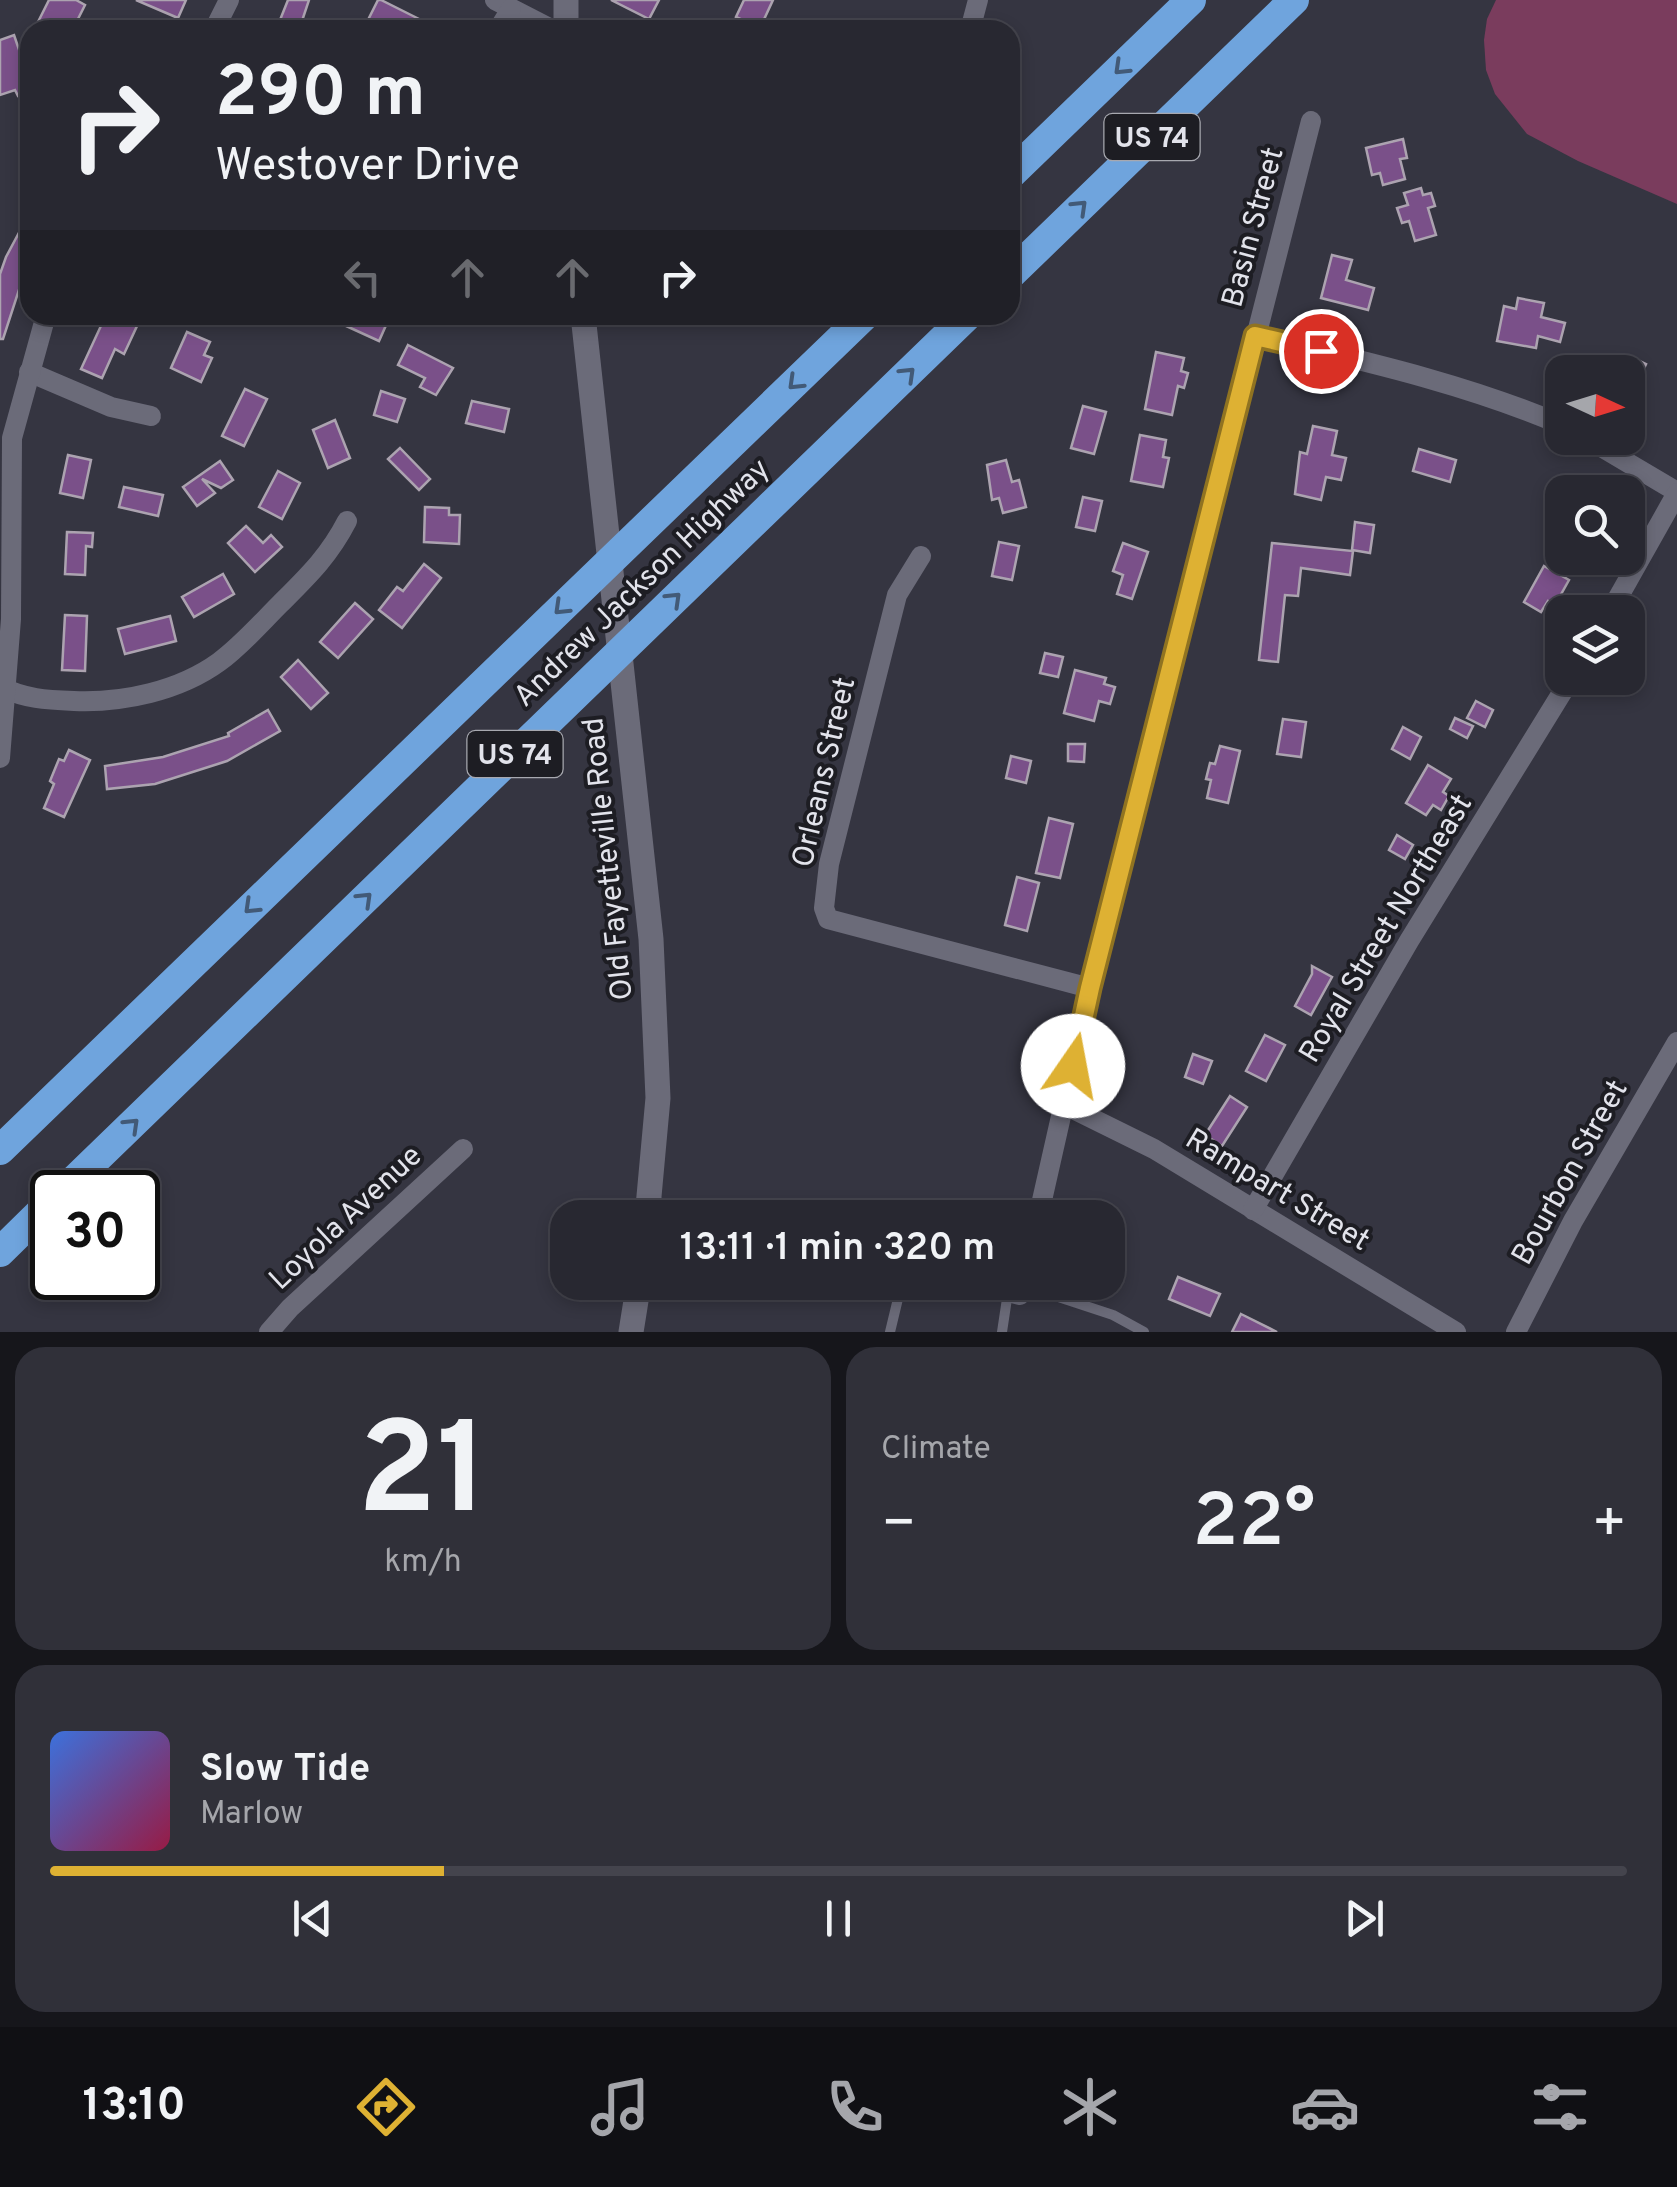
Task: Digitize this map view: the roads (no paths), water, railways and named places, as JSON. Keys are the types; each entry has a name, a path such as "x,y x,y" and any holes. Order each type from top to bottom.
{"highway":[{"name":"US 74","path":"1020,165 1191,0"},
{"name":"US 74","path":"1020,265 1294,0"},
{"name":"Andrew Jackson Highway","path":"0,1150 855,325"},
{"name":"Andrew Jackson Highway","path":"85,1170 958,325"},
{"path":"0,1252 30,1223"}],"street":[{"path":"503,4 533,20"},
{"name":"Basin Street","path":"1042,1200 1090,988 1310,122"},
{"path":"0,758 11,619 12,438 43,325"},
{"name":"Old Fayetteville Road","path":"585,325 651,939 658,1098 649,1200"},
{"path":"1255,336 1420,375 1545,417"},
{"path":"28,372 111,407 151,416"},
{"path":"1615,455 1677,492 1619,595"},
{"path":"4,688 37,700 90,702 135,698 192,676 219,662 270,614 331,553 347,521"},
{"name":"Orleans Street","path":"921,556 896,595 830,864 824,908 828,920 1090,988"},
{"name":"Royal Street Northeast","path":"1253,1210 1409,941 1560,695"},
{"name":"Bourbon Street","path":"1516,1332 1574,1221 1677,1042"},
{"name":"Rampart Street","path":"1065,1105 1154,1149 1456,1332"},
{"name":"Loyola Avenue","path":"269,1332 290,1308 464,1148"},
{"path":"631,1332 636,1300"}],"lane":[{"path":"890,1332 898,1300"},
{"path":"1002,1332 1015,1300"},
{"path":"1057,1300 1113,1316 1144,1332"}]}
